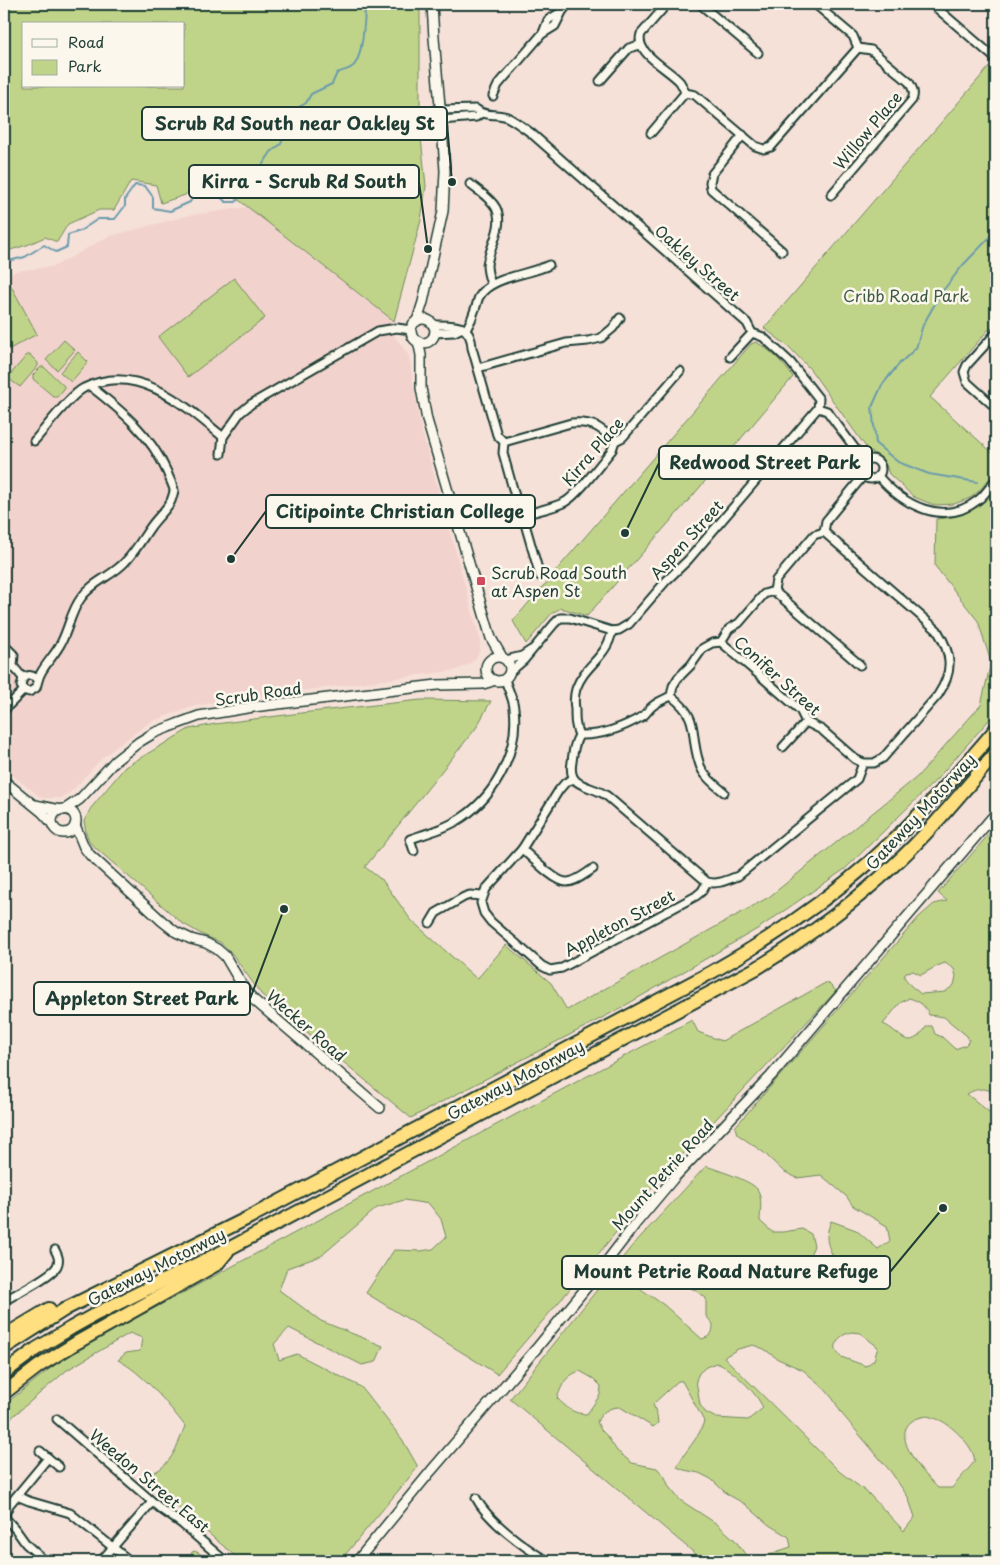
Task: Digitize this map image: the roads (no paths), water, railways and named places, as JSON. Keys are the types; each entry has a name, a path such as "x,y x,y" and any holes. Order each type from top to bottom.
{"highway":[{"name":"Gateway Motorway","path":"4,1348 45,1320 250,1217 712,972 760,944 805,914 875,857 920,814 996,730"},
{"name":"Gateway Motorway","path":"4,1373 70,1328 230,1248 757,968 836,914 894,865 938,820 996,753"},
{"path":"4,1393 39,1366 76,1343 217,1264 230,1248"},
{"path":"4,1336 76,1295 95,1294"}],"street":[{"path":"432,4 445,171 443,211 423,302 427,324 432,338 423,341 413,338 411,330 413,324 427,324 453,324 464,329 472,338 472,348 497,435 504,442"},
{"path":"493,96 498,85 542,34 554,26 568,4"},
{"path":"667,4 641,34 639,38 640,45 680,82 685,93"},
{"path":"700,4 758,54"},
{"path":"685,93 694,95 755,146 764,149 771,146 858,48 853,36 816,4"},
{"path":"932,4 996,59"},
{"path":"600,81 629,48 640,45"},
{"name":"Willow Place","path":"830,195 906,107 914,95 909,82 871,50 858,48"},
{"path":"652,133 685,93"},
{"name":"Oakley Street","path":"441,115 476,109 480,114 499,115 509,118 531,133 747,323 752,333 762,337 790,362 818,399 818,408 827,411 865,462"},
{"path":"743,135 712,174 711,189 782,251"},
{"path":"470,184 490,201 496,208 498,216 498,225 487,266 491,284"},
{"path":"464,329 471,321 478,298 491,284 539,270 549,265"},
{"path":"478,368 566,343 601,338 613,328 620,318"},
{"path":"221,454 223,437 240,412 251,404 378,331 397,328 411,330"},
{"path":"730,357 752,333"},
{"path":"996,333 967,365 964,372 967,382 996,408"},
{"path":"414,851 410,838 446,827 482,802 504,768 515,727 514,706 507,675 510,666 491,638 427,420 421,388 423,341"},
{"name":"Kirra Place","path":"528,514 565,502 573,495 612,450 615,441 623,437 680,371"},
{"path":"34,442 82,388 106,379 138,382 154,388 183,404 223,437"},
{"path":"23,678 21,686 24,690 29,692 34,690 41,672 60,646 72,614 81,598 90,588 114,572 126,561 164,511 174,491 161,458 141,431 118,408 90,386"},
{"name":"Aspen Street","path":"612,631 619,630 629,624 666,581 688,560 818,408"},
{"path":"504,442 571,423 582,422 591,423 601,428 615,441"},
{"path":"504,442 502,453 518,507 528,514 525,524 540,576"},
{"path":"872,460 878,463 881,469 878,476 871,479 864,476 861,468 865,462 872,460"},
{"path":"824,532 826,521 864,476"},
{"path":"878,476 894,491 916,507 928,511 942,512 962,508 978,500 996,480"},
{"path":"579,735 574,743 570,771 573,779 580,784 602,792 707,882 714,884 738,876 857,779 864,763 874,763 883,758 938,695 948,674 949,652 937,630 824,532"},
{"path":"774,591 776,580 814,535 824,532"},
{"path":"671,696 673,686 678,678 691,665 703,648 712,643 721,642 729,629 739,623 764,594 774,591"},
{"path":"774,591 860,665"},
{"path":"491,638 488,675 494,680 498,680 507,675 524,660 560,618 570,618 612,631 606,648 585,672 576,689 574,699 576,728 579,735"},
{"name":"Conifer Street","path":"721,642 800,710 806,722 822,730 855,759 864,763"},
{"path":"4,644 14,655 13,666 23,678"},
{"path":"469,683 481,675 488,664 496,657 504,659 522,656 533,648"},
{"path":"23,678 31,675 37,680"},
{"name":"Scrub Road","path":"62,810 80,799 99,776 126,752 154,733 199,716 253,707 437,685 483,684 494,680"},
{"path":"4,710 24,690"},
{"path":"579,735 589,736 619,727 645,715 652,706 671,696"},
{"path":"671,696 688,712 693,725 698,762 703,772 724,792"},
{"path":"783,747 806,722"},
{"path":"430,923 436,914 464,897 470,895 482,896 522,849 564,783 573,779"},
{"name":"Wecker Road","path":"4,781 49,818 56,830 84,847"},
{"name":"Scrub Road","path":"75,822 80,799"},
{"name":"Wecker Road","path":"34,805 71,812 84,847 90,855 176,932 191,940 206,943 217,949 224,956 245,990 254,1000 380,1108"},
{"path":"52,823 54,815 62,810"},
{"name":"Mount Petrie Road","path":"357,1561 431,1471 536,1349 661,1193 771,1076 996,813"},
{"path":"63,833 70,831 75,822"},
{"path":"522,849 557,878 566,882 574,880 593,869"},
{"name":"Appleton Street","path":"482,896 481,903 484,913 491,922 542,966 550,970 556,970 676,908 702,891 707,882"},
{"path":"4,1301 51,1273 57,1265 59,1258 55,1250"},
{"name":"Weedon Street East","path":"57,1419 152,1502 182,1524 225,1561"},
{"path":"40,1451 59,1467"},
{"path":"46,1561 26,1544 6,1520 5,1515 6,1510 48,1458"},
{"path":"17,1496 70,1513 130,1561"},
{"path":"476,1498 481,1508 492,1519 531,1551 547,1561"},
{"path":"101,1561 152,1502"}],"waterway":[{"path":"4,262 25,257 44,245 56,252 67,247 68,235 80,231 98,219 115,219 125,206 125,199 135,185 145,186 153,197 153,208 170,211 190,202 194,195 202,191 218,195 226,202 236,202 243,192 251,173 261,167 271,152 281,144 292,111 306,103 311,94 332,84 337,73 352,67 356,63 363,38 365,4"},
{"path":"977,482 929,474 898,462 876,444 872,407 882,385 899,364 916,348 923,325 941,293 963,265 996,231"}],"place":[{"name":"Scrub Rd South near Oakley St","path":"452,182"},
{"name":"Kirra - Scrub Rd South","path":"428,249"},
{"name":"Redwood Street Park","path":"625,533"},
{"name":"Citipointe Christian College","path":"231,559"},
{"name":"Scrub Road South at Aspen St","path":"481,581"},
{"name":"Appleton Street Park","path":"284,909"},
{"name":"Mount Petrie Road Nature Refuge","path":"943,1208"}],"park label":[{"name":"Cribb Road Park","path":"906,295"}]}
